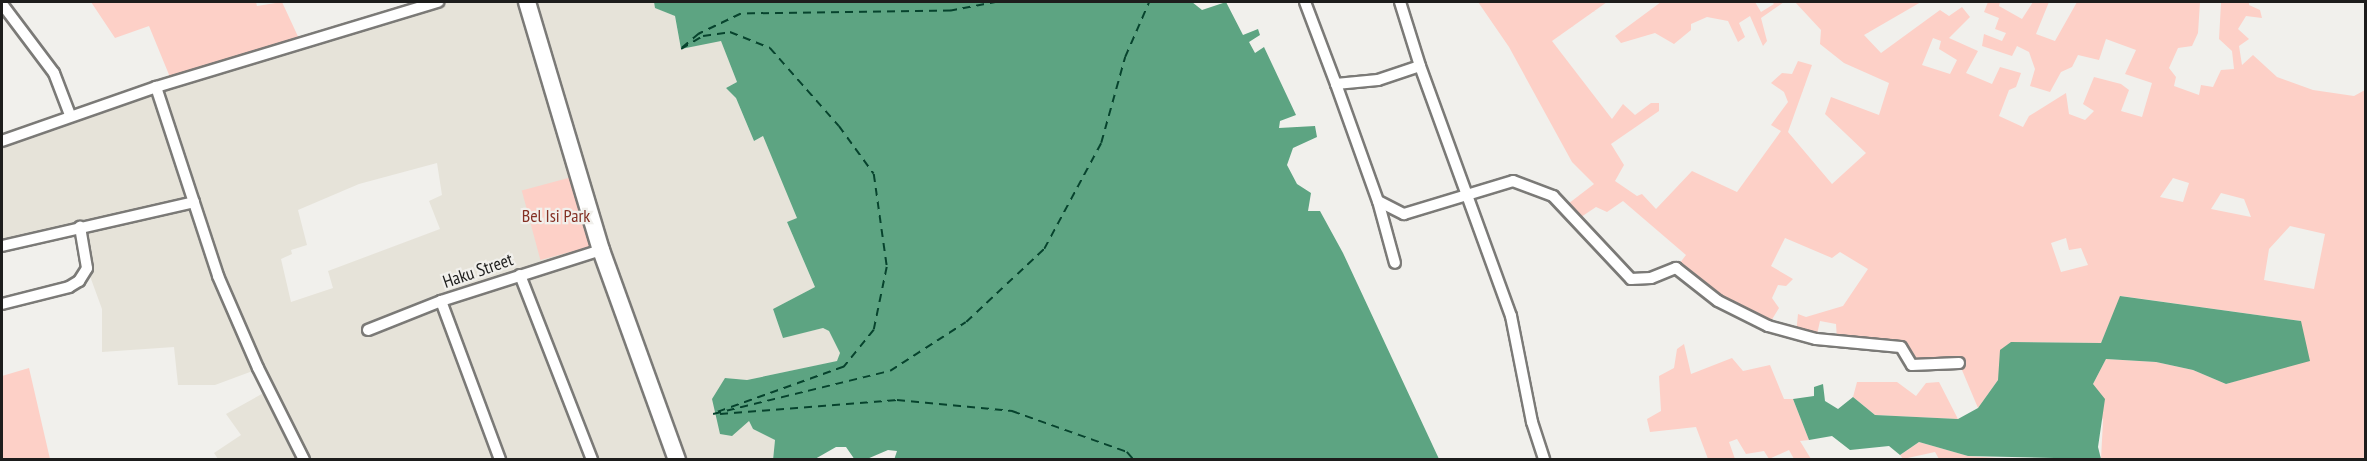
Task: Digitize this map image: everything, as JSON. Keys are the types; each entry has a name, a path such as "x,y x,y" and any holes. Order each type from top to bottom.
{"main road":[{"path":"527,2 601,250 677,459"}],"street":[{"path":"2,141 70,115 156,87 438,2"},
{"path":"1305,2 1378,201 1395,263"},
{"path":"1400,2 1420,66 1511,316 1532,422 1544,459"},
{"path":"2,4 54,73 70,115"},
{"path":"1336,84 1378,80 1420,66"},
{"path":"156,87 194,202 244,337 304,459"},
{"path":"1378,201 1404,214 1468,197 1513,181 1554,196 1631,279 1651,278 1676,268 1718,301 1768,326 1816,339 1901,347 1912,365 1959,363"},
{"path":"2,246 194,202"},
{"path":"2,304 69,287 79,281 87,268 80,227"},
{"name":"Haku Street","path":"368,330 441,301 601,250"},
{"path":"520,275 592,459"},
{"path":"441,301 500,459"}],"shaded area":[{"path":"438,2 654,2 656,8 675,16 681,49 721,40 737,82 726,88 736,98 754,141 763,136 798,218 787,222 815,287 773,309 783,337 823,328 829,331 840,353 838,361 747,380 725,378 753,429 775,440 773,459 218,459 214,453 241,435 226,414 269,390 258,369 215,385 178,385 174,347 102,352 102,309 87,268 80,227 2,246 2,141","holes":["437,163 442,195 429,201 440,229 328,271 333,288 291,302 281,259 292,254 291,250 307,245 298,210 359,184"]},
{"path":"654,2 1192,2 1202,10 1226,2 1243,35 1258,29 1260,35 1249,42 1255,53 1264,47 1296,115 1280,121 1279,128 1315,126 1317,137 1293,148 1287,165 1297,184 1311,193 1308,211 1320,211 1343,253 1439,459 894,460 897,451 888,450 867,459 855,460 846,447 836,447 815,459 773,460 775,440 753,429 749,421 732,436 720,434 712,399 725,378 747,380 837,361 840,353 829,331 823,328 783,338 773,309 815,287 787,222 797,218 763,136 754,141 736,98 726,88 737,82 721,41 681,49 675,16 655,8"},
{"path":"2120,296 2301,321 2310,361 2226,384 2193,370 2156,362 2106,359 2093,384 2105,399 2098,447 2101,459 1968,456 1919,442 1900,455 1889,446 1850,450 1832,436 1809,440 1793,399 1814,396 1814,387 1823,384 1825,401 1838,409 1853,397 1875,415 1958,419 1978,408 1998,380 2000,350 2011,342 2101,343"}],"green space":[{"path":"91,2 256,2 257,6 282,2 301,43 172,82 149,26 115,38"},
{"path":"1478,2 1607,2 1552,41 1612,119 1623,104 1635,115 1651,103 1659,103 1659,111 1611,144 1624,165 1615,181 1637,196 1642,194 1656,209 1692,171 1737,192 1781,131 1771,125 1788,102 1784,92 1771,83 1782,73 1792,74 1798,61 1812,65 1788,132 1832,184 1866,153 1825,114 1831,97 1879,115 1889,83 1844,63 1820,44 1821,30 1795,2 1921,2 1864,35 1881,53 1940,10 1949,16 1962,7 1970,17 1949,38 1978,51 1966,73 1992,84 2000,67 2021,73 2016,87 2009,90 1999,116 2023,127 2029,116 2066,93 2069,114 2085,120 2094,111 2083,104 2094,77 2121,84 2129,90 2121,111 2142,117 2152,83 2125,74 2136,50 2106,39 2099,60 2078,55 2072,67 2061,72 2050,92 2030,86 2035,69 2029,52 2017,46 2012,56 1982,46 1984,34 2002,41 2006,33 1995,29 1999,18 1984,12 1988,2 2000,2 1999,6 2022,19 2033,2 2049,2 2036,34 2055,41 2077,2 2200,2 2198,33 2192,46 2178,48 2169,68 2176,77 2174,86 2199,95 2201,85 2213,87 2221,70 2234,69 2232,51 2219,39 2221,3 2249,2 2249,5 2260,10 2262,18 2246,16 2238,29 2249,39 2239,46 2242,65 2253,55 2277,77 2313,90 2354,96 2365,90 2365,459 2101,459 2103,421 2093,384 2106,359 2156,362 2193,370 2226,384 2260,374 2301,321 2121,296 2101,343 2011,342 1998,380 1978,408 1959,363 1912,365 1901,347 1837,340 1836,324 1820,321 1816,339 1796,334 1798,314 1806,317 1843,306 1868,269 1840,252 1832,258 1785,238 1771,266 1793,279 1786,286 1778,285 1772,298 1779,308 1768,326 1676,268 1686,255 1623,201 1607,212 1596,207 1575,221 1564,207 1594,184 1572,162 1509,47","holes":["1933,38 1941,41 1939,49 1957,60 1950,74 1922,65","2173,178 2189,183 2183,202 2160,197","2221,193 2244,199 2251,217 2211,209","2290,226 2325,234 2314,289 2264,280 2269,249","2066,238 2069,250 2081,248 2088,265 2061,272 2051,243"]},
{"path":"1661,2 1755,2 1761,12 1774,4 1772,2 1784,2 1761,18 1767,41 1763,46 1750,16 1739,23 1745,37 1738,42 1728,21 1707,17 1691,24 1691,30 1674,44 1655,33 1621,43 1615,36"},
{"name":"Bel Isi Park","path":"572,177 591,247 540,260 522,190"},
{"path":"1684,344 1691,374 1732,358 1743,371 1770,365 1784,399 1793,399 1809,440 1800,441 1811,459 1794,459 1789,450 1769,459 1764,451 1746,454 1737,439 1729,442 1735,459 1708,459 1696,427 1650,432 1647,419 1661,411 1659,376 1674,368 1677,349"},
{"path":"29,368 50,459 2,459 2,376"},
{"path":"1857,382 1897,382 1916,396 1926,383 1939,382 1958,419 1875,415 1853,397"},
{"path":"1919,442 1968,456 2011,459 1939,459 1935,452 1903,459 1900,455"}],"ferry route":[{"path":"998,2 951,11 741,14 699,34 681,49 703,36 730,32 770,48 839,126 874,174 887,267 874,330 844,367 713,414 890,371 966,322 1044,249 1101,143 1125,57 1149,2"},
{"path":"720,414 897,400 1012,411 1127,452 1134,460"}]}
